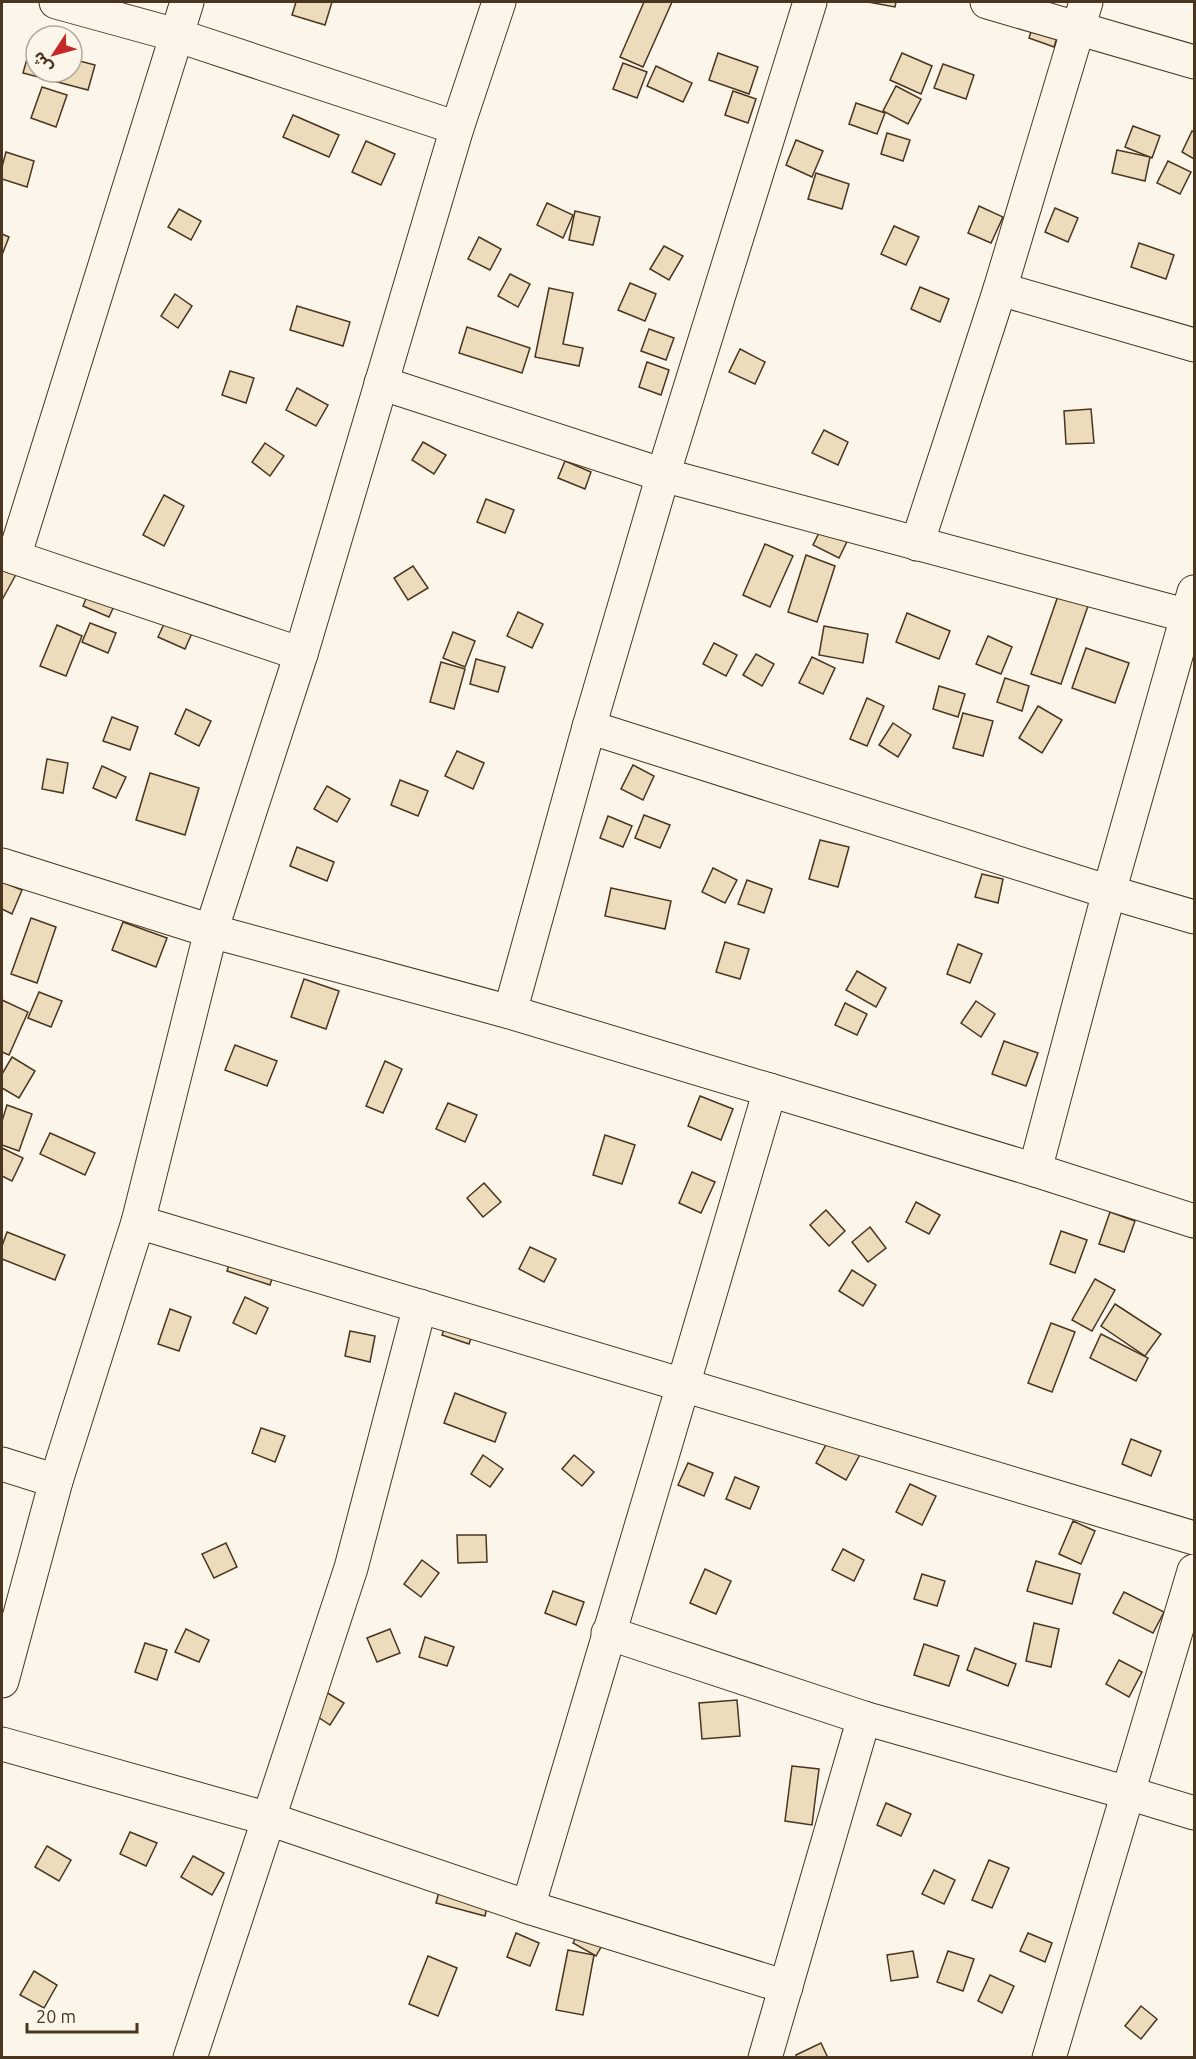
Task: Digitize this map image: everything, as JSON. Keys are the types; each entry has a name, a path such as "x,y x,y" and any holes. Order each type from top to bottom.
{"street":[{"path":"56,2 176,35 458,128"},
{"path":"187,2 8,555 301,654"},
{"path":"2,1681 56,1481 138,1222 211,931 301,654 458,128 499,2"},
{"path":"510,1012 589,727 663,475 810,2"},
{"path":"987,2 1082,15 1194,62"},
{"path":"917,544 1000,289 1082,15"},
{"path":"1000,289 1194,345"},
{"path":"381,383 663,475 917,544 1191,604 1109,892 1035,1170"},
{"path":"589,727 1194,917"},
{"path":"2,865 211,931 510,1012 1035,1170 1194,1221"},
{"path":"528,1907 770,1090"},
{"path":"138,1222 1194,1538"},
{"path":"190,2058 351,1568 420,1306"},
{"path":"2,1464 56,1481"},
{"path":"1049,2058 1194,1571"},
{"path":"608,1633 864,1718 1194,1813"},
{"path":"765,2058 864,1718"},
{"path":"2,1744 269,1819 528,1907 786,1987"}],"building":[{"path":"296,2 332,2 325,25 292,15"},
{"path":"644,2 672,2 643,67 620,57"},
{"path":"868,2 896,2 895,7"},
{"path":"1038,10 1063,19 1054,47 1029,38"},
{"path":"718,53 758,67 749,94 709,80"},
{"path":"902,53 932,66 921,94 890,80"},
{"path":"84,62 95,65 88,90 65,84 84,84"},
{"path":"623,63 647,72 637,98 613,89"},
{"path":"943,64 974,75 966,99 934,88"},
{"path":"656,66 692,83 683,102 647,86"},
{"path":"896,86 921,99 908,124 883,111"},
{"path":"42,87 67,95 56,127 31,118"},
{"path":"733,91 756,99 748,123 725,115"},
{"path":"856,103 885,113 877,134 849,124"},
{"path":"293,115 339,135 329,157 283,137"},
{"path":"1133,126 1160,136 1152,158 1125,147"},
{"path":"1192,131 1194,132 1194,159 1182,152"},
{"path":"887,133 910,140 903,161 881,154"},
{"path":"796,140 823,151 812,177 786,165"},
{"path":"366,141 395,154 381,185 352,172"},
{"path":"1117,150 1150,157 1145,181 1112,173"},
{"path":"6,152 34,161 27,187 2,179"},
{"path":"1168,161 1191,172 1180,194 1157,183"},
{"path":"816,173 849,184 842,209 808,199"},
{"path":"547,203 573,215 563,238 537,225"},
{"path":"979,206 1003,217 991,243 968,233"},
{"path":"1055,208 1078,218 1068,242 1045,232"},
{"path":"179,209 201,221 191,240 168,227"},
{"path":"575,211 600,217 593,245 569,240"},
{"path":"894,226 919,237 906,265 881,254"},
{"path":"2,234 9,237 2,255"},
{"path":"479,237 501,249 490,270 468,259"},
{"path":"1139,243 1174,255 1166,279 1131,267"},
{"path":"664,246 683,256 669,280 650,269"},
{"path":"510,274 530,284 518,307 498,296"},
{"path":"630,283 656,294 645,321 618,310"},
{"path":"920,287 949,299 940,322 911,309"},
{"path":"549,288 573,293 563,344 583,348 579,366 535,357"},
{"path":"175,294 192,306 178,328 161,316"},
{"path":"297,306 350,322 343,346 290,330"},
{"path":"467,327 530,348 522,373 459,353"},
{"path":"649,329 674,338 666,360 641,351"},
{"path":"740,349 765,362 755,384 729,372"},
{"path":"647,362 669,370 661,395 639,387"},
{"path":"230,371 254,378 246,403 222,395"},
{"path":"297,388 328,405 316,426 286,410"},
{"path":"1091,409 1094,443 1066,444 1064,411"},
{"path":"824,430 848,442 838,465 812,453"},
{"path":"423,442 446,455 434,474 412,460"},
{"path":"265,443 284,456 270,476 252,462"},
{"path":"565,461 591,472 585,489 558,478"},
{"path":"164,495 184,506 164,546 143,535"},
{"path":"486,499 514,510 505,533 477,522"},
{"path":"831,509 857,521 839,558 813,545"},
{"path":"765,544 793,556 770,607 743,595"},
{"path":"2,549 25,558 2,600"},
{"path":"806,555 835,566 817,622 788,612"},
{"path":"413,566 428,588 408,600 394,578"},
{"path":"93,581 120,593 109,617 83,606"},
{"path":"1059,593 1089,603 1061,684 1031,674"},
{"path":"176,598 202,610 185,649 158,637"},
{"path":"518,612 543,624 532,648 507,636"},
{"path":"907,613 950,631 939,659 896,642"},
{"path":"90,623 116,633 108,653 82,642"},
{"path":"57,625 82,636 66,676 40,666"},
{"path":"824,626 868,634 863,663 819,655"},
{"path":"453,632 475,641 465,667 443,658"},
{"path":"988,636 1012,647 1001,674 976,664"},
{"path":"714,643 737,655 726,676 703,664"},
{"path":"1086,648 1129,663 1115,703 1072,688"},
{"path":"756,654 774,664 762,686 743,675"},
{"path":"812,657 835,668 823,694 799,683"},
{"path":"476,659 505,667 498,692 470,684"},
{"path":"441,662 465,669 454,709 430,702"},
{"path":"1005,678 1029,686 1022,711 997,702"},
{"path":"939,686 965,694 958,717 933,709"},
{"path":"867,698 884,706 867,746 850,739"},
{"path":"1038,706 1062,720 1042,753 1019,738"},
{"path":"186,709 211,721 199,746 175,734"},
{"path":"963,713 993,721 983,756 953,748"},
{"path":"112,717 138,727 130,750 103,741"},
{"path":"893,723 911,735 898,757 879,745"},
{"path":"457,751 484,763 473,789 445,776"},
{"path":"47,759 68,763 63,793 42,789"},
{"path":"633,765 654,776 643,800 621,789"},
{"path":"102,766 126,777 116,798 93,788"},
{"path":"150,773 199,788 185,835 136,820"},
{"path":"400,780 428,791 418,816 391,805"},
{"path":"327,786 350,799 337,822 314,809"},
{"path":"644,815 670,825 660,848 635,838"},
{"path":"608,816 632,826 623,847 600,838"},
{"path":"820,840 849,847 838,887 809,879"},
{"path":"297,847 334,862 327,881 290,866"},
{"path":"713,868 737,880 725,903 702,892"},
{"path":"982,874 1003,879 998,903 975,897"},
{"path":"747,880 772,889 764,913 738,904"},
{"path":"2,882 22,890 12,914 2,909"},
{"path":"611,888 671,901 665,929 605,916"},
{"path":"31,918 56,927 37,983 11,974"},
{"path":"123,922 167,938 156,967 112,950"},
{"path":"725,942 749,949 740,979 716,972"},
{"path":"958,944 982,954 970,983 947,974"},
{"path":"857,971 886,988 876,1007 846,990"},
{"path":"304,979 339,991 326,1029 291,1017"},
{"path":"39,992 62,1001 51,1027 28,1018"},
{"path":"2,1000 28,1012 9,1055 2,1052"},
{"path":"976,1001 995,1014 981,1037 961,1023"},
{"path":"845,1003 867,1014 857,1035 835,1025"},
{"path":"1004,1041 1038,1053 1026,1086 992,1074"},
{"path":"235,1045 277,1061 267,1086 225,1070"},
{"path":"12,1057 35,1071 19,1098 2,1088 2,1074"},
{"path":"385,1061 402,1069 383,1113 366,1106"},
{"path":"700,1096 733,1109 721,1140 688,1126"},
{"path":"448,1103 477,1115 465,1142 436,1129"},
{"path":"7,1105 32,1114 19,1151 2,1145 2,1121"},
{"path":"50,1133 95,1153 85,1175 40,1154"},
{"path":"605,1135 635,1145 622,1184 593,1175"},
{"path":"2,1148 23,1158 12,1181 2,1176"},
{"path":"692,1172 715,1182 701,1213 679,1203"},
{"path":"484,1183 501,1202 483,1217 467,1198"},
{"path":"916,1202 940,1215 929,1234 906,1222"},
{"path":"826,1210 845,1231 829,1246 810,1225"},
{"path":"1110,1212 1135,1221 1124,1252 1099,1244"},
{"path":"870,1227 886,1248 868,1262 852,1242"},
{"path":"1061,1231 1087,1240 1075,1273 1050,1264"},
{"path":"7,1232 65,1255 55,1280 2,1259 2,1246"},
{"path":"237,1242 279,1256 270,1285 227,1271"},
{"path":"530,1247 556,1259 544,1282 519,1269"},
{"path":"852,1270 876,1285 863,1306 839,1291"},
{"path":"1095,1279 1115,1290 1092,1331 1072,1320"},
{"path":"245,1297 268,1308 256,1334 233,1323"},
{"path":"1115,1304 1161,1334 1145,1356 1101,1326"},
{"path":"170,1309 191,1317 179,1351 158,1344"},
{"path":"450,1314 476,1322 469,1344 442,1335"},
{"path":"1051,1323 1075,1332 1052,1392 1028,1383"},
{"path":"350,1331 375,1336 370,1362 345,1356"},
{"path":"1101,1334 1148,1358 1136,1381 1090,1358"},
{"path":"455,1393 506,1413 495,1442 444,1423"},
{"path":"261,1428 285,1436 275,1462 252,1453"},
{"path":"833,1432 863,1449 846,1480 816,1463"},
{"path":"1131,1439 1161,1451 1151,1476 1122,1464"},
{"path":"483,1455 503,1469 490,1487 471,1474"},
{"path":"574,1455 594,1472 582,1486 562,1469"},
{"path":"688,1463 713,1473 704,1496 678,1485"},
{"path":"735,1477 759,1487 750,1509 726,1499"},
{"path":"910,1484 936,1496 922,1525 896,1512"},
{"path":"1073,1521 1095,1531 1081,1564 1059,1554"},
{"path":"457,1535 486,1535 487,1562 458,1563"},
{"path":"226,1543 237,1567 214,1578 202,1554"},
{"path":"843,1549 864,1560 854,1581 832,1570"},
{"path":"422,1560 439,1573 421,1597 404,1584"},
{"path":"1036,1561 1080,1574 1072,1604 1027,1591"},
{"path":"705,1569 731,1581 716,1614 690,1603"},
{"path":"922,1574 945,1581 937,1606 914,1599"},
{"path":"553,1591 584,1602 576,1625 545,1613"},
{"path":"1124,1592 1164,1612 1153,1633 1113,1613"},
{"path":"1034,1623 1059,1629 1051,1667 1026,1661"},
{"path":"186,1629 209,1640 199,1662 175,1652"},
{"path":"390,1629 400,1653 377,1662 367,1638"},
{"path":"425,1637 454,1647 447,1666 419,1657"},
{"path":"145,1643 167,1650 157,1680 135,1672"},
{"path":"924,1644 959,1656 949,1686 914,1675"},
{"path":"975,1648 1016,1664 1008,1686 967,1670"},
{"path":"1119,1660 1142,1672 1129,1697 1106,1684"},
{"path":"326,1692 344,1703 330,1725 312,1713"},
{"path":"737,1700 740,1736 702,1739 699,1703"},
{"path":"792,1766 819,1769 812,1825 785,1821"},
{"path":"886,1803 911,1814 901,1836 877,1825"},
{"path":"130,1832 157,1843 146,1866 120,1854"},
{"path":"47,1846 71,1860 59,1881 35,1867"},
{"path":"193,1856 224,1873 212,1895 181,1877"},
{"path":"989,1860 1009,1868 992,1908 972,1900"},
{"path":"934,1870 955,1880 944,1904 922,1894"},
{"path":"444,1873 492,1885 485,1916 436,1903"},
{"path":"590,1911 614,1924 596,1956 573,1943"},
{"path":"516,1933 539,1943 530,1966 507,1957"},
{"path":"1028,1933 1052,1943 1045,1962 1020,1951"},
{"path":"568,1950 594,1955 583,2015 556,2010"},
{"path":"913,1951 918,1977 891,1981 887,1955"},
{"path":"948,1951 974,1959 963,1991 937,1982"},
{"path":"428,1956 457,1968 438,2016 409,2004"},
{"path":"34,1971 57,1985 44,2008 20,1995"},
{"path":"990,1975 1014,1986 1002,2013 978,2001"},
{"path":"1141,2006 1157,2019 1141,2039 1125,2026"},
{"path":"821,2043 828,2058 797,2058 796,2055"}]}
